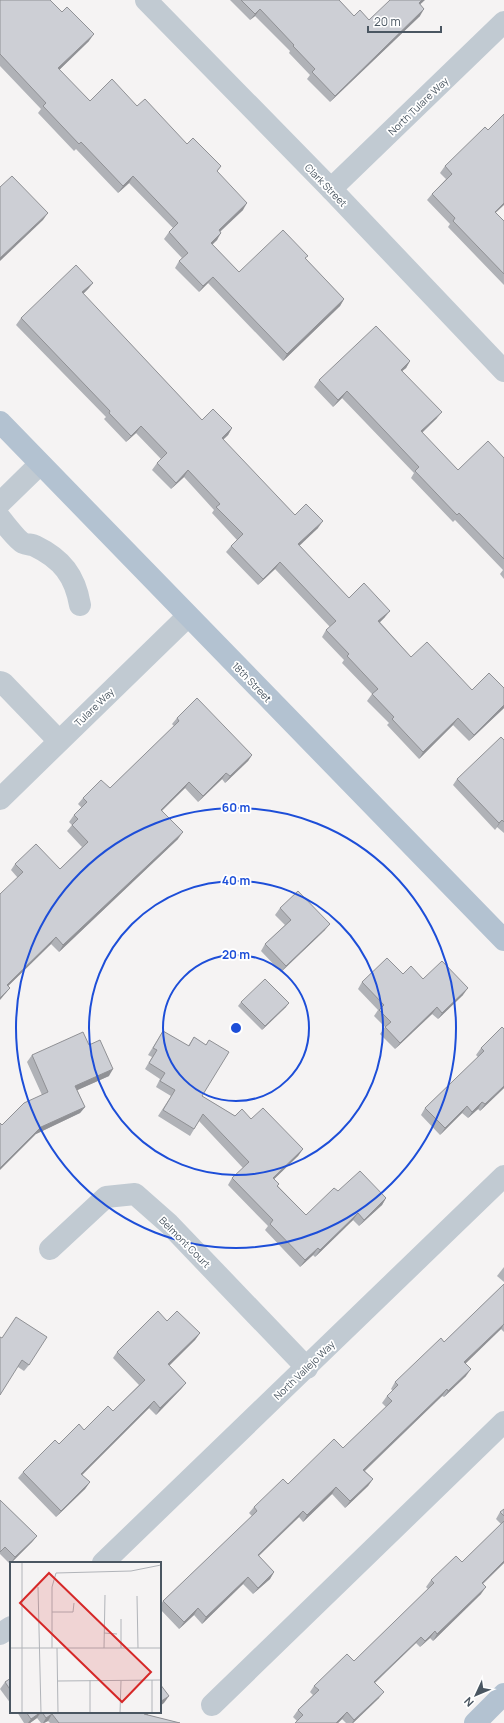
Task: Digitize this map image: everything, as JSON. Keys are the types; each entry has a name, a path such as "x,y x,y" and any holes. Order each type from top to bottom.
{"main road":[{"name":"18th Street","path":"0,422 504,940"},
{"path":"474,1723 504,1694"}],"street":[{"name":"Clark Street","path":"146,0 331,189 504,371"},
{"name":"North Tulare Way","path":"331,189 504,22"},
{"path":"0,504 40,464"},
{"path":"0,518 23,543 34,545 50,554 63,566 70,576 77,592 80,605"},
{"name":"Tulare Way","path":"0,799 188,616"},
{"path":"0,682 3,683 59,741"},
{"name":"North Vallejo Way","path":"105,1562 504,1176"},
{"name":"Belmont Court","path":"50,1249 106,1197 135,1194 169,1224 307,1368"},
{"path":"212,1705 504,1422"},
{"path":"0,1634 10,1628"}],"building":[{"path":"0,0 50,0 62,12 67,7 94,34 58,68 90,101 112,79 137,106 145,99 187,144 193,138 221,166 217,171 247,203 219,230 221,233 211,243 239,272 283,230 308,256 305,258 344,299 287,354 213,277 203,286 179,261 188,253 169,232 178,223 133,176 123,186 81,142 79,144 43,106 46,103 0,54"},
{"path":"241,0 339,0 354,16 360,10 369,20 390,0 422,0 419,3 424,9 335,96 312,72 315,69 260,9 255,14"},
{"path":"504,114 504,203 495,212 504,221 504,274 453,221 455,218 432,194 452,174 445,166 485,127 488,130"},
{"path":"12,176 48,213 0,258 0,187"},
{"path":"76,265 93,283 82,292 202,420 213,409 232,428 222,438 295,515 306,504 323,521 298,544 349,598 364,583 390,611 378,621 411,657 427,642 472,690 489,673 504,688 504,705 474,735 458,718 423,752 392,719 394,717 372,694 378,689 347,656 349,654 326,630 336,621 280,562 263,579 231,546 243,534 216,507 220,504 188,470 176,483 157,463 167,453 141,426 131,436 109,413 110,411 21,318"},
{"path":"376,326 410,361 401,370 442,412 421,431 458,470 488,441 504,458 504,559 459,513 457,515 415,471 419,467 347,391 338,400 319,380"},
{"path":"197,698 252,755 230,776 226,773 203,796 189,782 161,810 183,832 63,945 56,937 7,985 10,988 0,998 0,894 23,872 15,864 36,844 60,869 88,842 72,825 78,819 74,815 87,802 83,798 101,780 110,788 179,721 177,718"},
{"path":"501,737 504,740 504,822 502,820 499,823 457,779"},
{"path":"298,891 330,924 286,966 265,944 291,920 280,908"},
{"path":"387,958 403,974 411,966 423,979 442,961 468,988 442,1013 437,1007 400,1043 385,1027 391,1022 379,1010 384,1005 362,982"},
{"path":"265,979 289,1003 265,1026 241,1002"},
{"path":"502,1027 504,1029 504,1086 485,1104 482,1102 472,1112 467,1106 445,1128 425,1108 484,1051 481,1048"},
{"path":"163,1031 189,1046 194,1037 206,1045 209,1040 229,1052 202,1096 235,1116 242,1109 251,1119 263,1108 303,1149 273,1178 279,1184 277,1186 306,1215 334,1188 338,1191 360,1171 386,1198 364,1220 358,1213 320,1250 318,1248 305,1260 270,1224 273,1220 232,1178 249,1162 203,1114 194,1129 163,1110 175,1090 160,1081 165,1073 149,1063 157,1050 153,1048"},
{"path":"83,1032 89,1045 100,1040 113,1069 75,1086 85,1107 41,1127 0,1168 0,1123 2,1125 24,1103 48,1092 32,1055"},
{"path":"504,1284 504,1324 464,1362 471,1369 448,1391 447,1389 363,1470 373,1479 350,1501 336,1487 307,1515 303,1511 258,1555 274,1572 258,1588 248,1577 206,1617 198,1608 184,1622 163,1601 257,1511 254,1507 283,1479 288,1484 334,1439 343,1448 392,1401 387,1396 398,1385 395,1382 441,1338 444,1342"},
{"path":"158,1311 167,1321 177,1311 200,1333 168,1364 186,1383 160,1408 154,1401 81,1474 90,1482 61,1511 23,1472 55,1440 59,1444 79,1424 84,1430 108,1406 113,1411 145,1380 117,1352"},
{"path":"16,1317 47,1337 29,1365 22,1360 0,1395 0,1337 2,1338"},
{"path":"0,1500 37,1536 15,1557 5,1547 0,1552"},
{"path":"504,1509 504,1516 500,1512"},
{"path":"504,1521 504,1561 482,1583 486,1587 437,1634 435,1631 425,1641 421,1637 374,1682 384,1692 354,1720 347,1712 336,1723 295,1723 303,1715 298,1710 319,1690 314,1686 347,1654 354,1661 434,1583 431,1580 456,1556 462,1562"},
{"path":"10,1679 10,1690 5,1682"},
{"path":"161,1685 169,1696 161,1701"},
{"path":"27,1713 40,1713 31,1719"},
{"path":"43,1713 145,1713 144,1714 180,1723 59,1723 52,1714 46,1718"}]}
